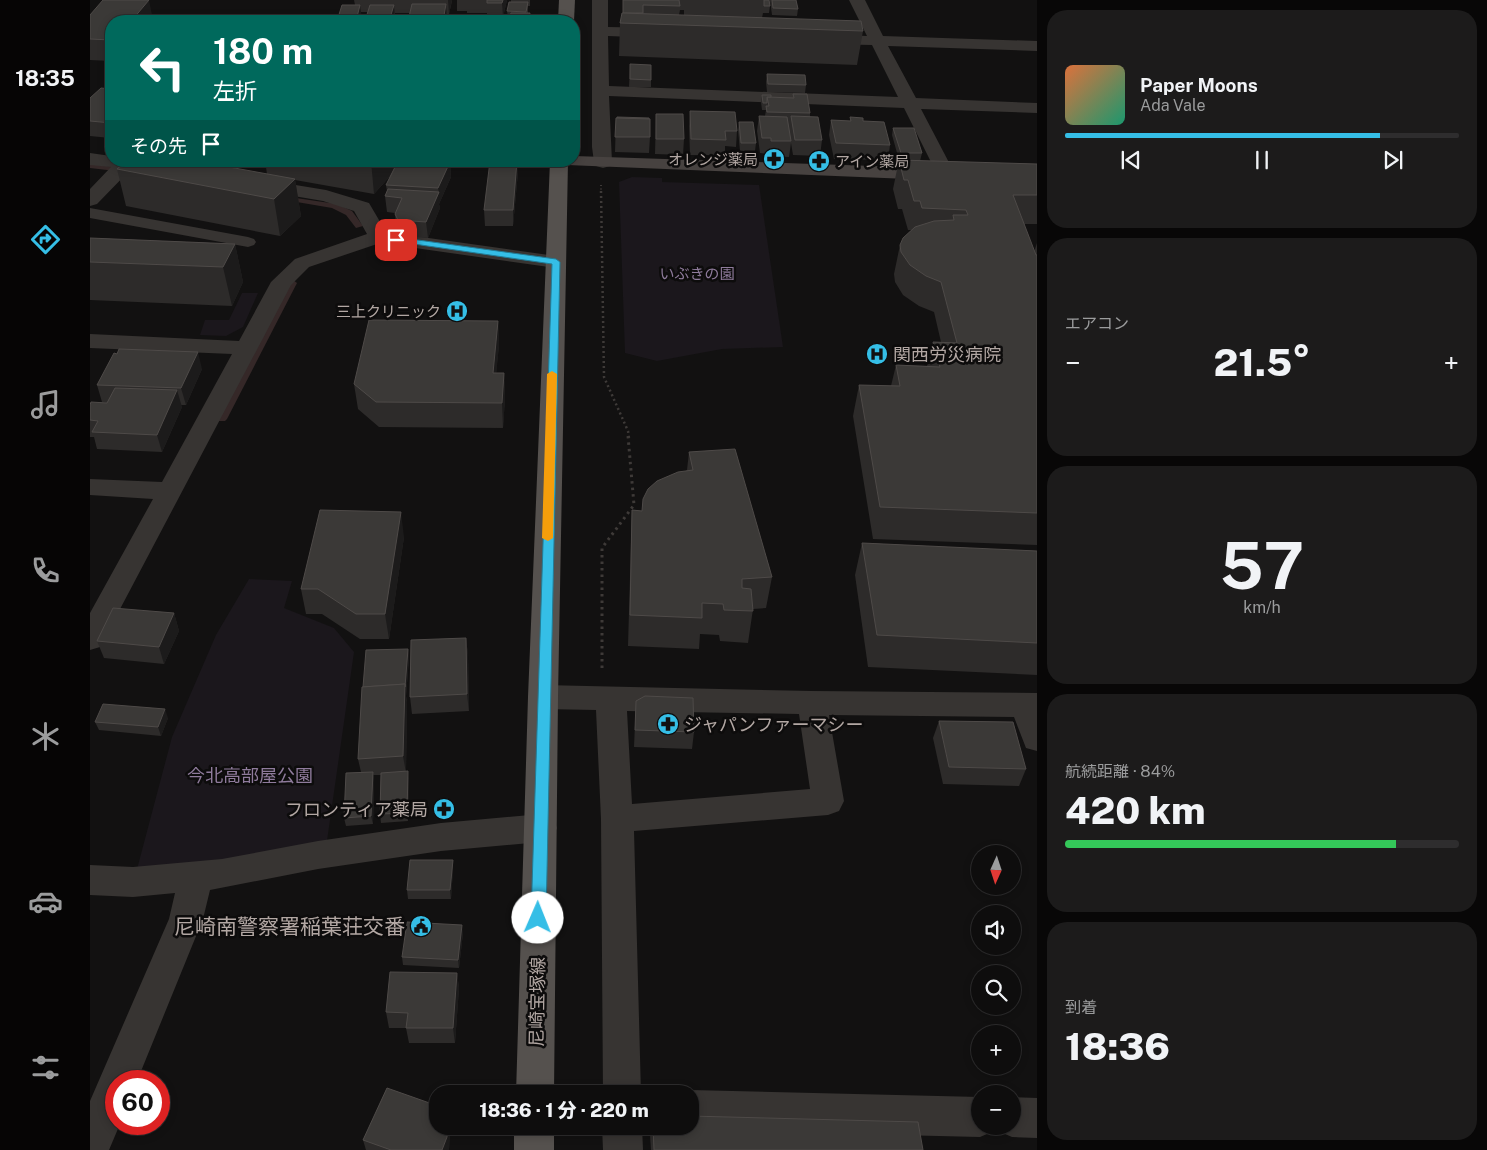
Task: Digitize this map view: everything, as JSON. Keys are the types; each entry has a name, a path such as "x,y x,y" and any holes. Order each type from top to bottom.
{"main road":[{"path":"566,15 567,0"},
{"name":"尼崎宝塚線","path":"535,1085 543,697 559,167"},
{"path":"534,1135 534,1150"}],"street":[{"path":"600,0 602,171"},
{"path":"857,0 909,102 955,175"},
{"path":"601,31 670,33"},
{"path":"808,38 1037,46"},
{"path":"602,91 1037,108"},
{"path":"90,159 105,161"},
{"path":"580,163 602,171 955,175"},
{"path":"90,200 122,167"},
{"path":"151,167 182,172"},
{"path":"239,182 326,196 362,207 379,237"},
{"path":"90,639 282,282 302,263 379,237 556,262"},
{"path":"90,341 245,348"},
{"path":"90,487 171,491"},
{"path":"543,697 812,703 1032,705 1037,739"},
{"path":"611,698 617,819 622,1085"},
{"path":"617,819 828,801 812,703"},
{"path":"90,880 133,882 222,874 318,855 441,837 541,828"},
{"path":"123,1070 186,919 196,876"},
{"path":"699,1110 971,1117"},
{"path":"90,1148 105,1112"},
{"path":"1021,1117 1037,1118"},
{"path":"622,1135 623,1150"}],"lane":[{"path":"90,213 248,242"}],"path":[{"path":"602,171 604,377 628,431 634,505 602,548 602,680 611,698"}],"green space":[{"name":"いぶきの園","path":"632,177 662,178 662,182 759,185 783,347 722,349 657,361 625,353 619,182"},
{"path":"242,293 258,293 243,327 226,336 200,335 205,320 229,320"},
{"name":"今北高部屋公園","path":"249,579 292,581 284,608 334,628 354,652 326,848 136,873 172,737 216,635"}],"building":[{"path":"103,0 149,0 136,15 105,15 105,40 90,39 90,15"},
{"path":"487,0 503,0 502,3 487,3"},
{"path":"623,0 679,0 680,6 643,5 643,13 623,13"},
{"path":"764,0 769,0 770,6 764,6"},
{"path":"772,0 796,0 798,9 773,8"},
{"path":"509,2 528,2 526,12 507,11"},
{"path":"412,4 446,4 444,15 409,15"},
{"path":"342,5 360,5 358,15 339,15"},
{"path":"370,5 394,5 391,15 367,15"},
{"path":"511,13 530,13 530,15 510,15"},
{"path":"622,13 861,21 863,31 620,23"},
{"path":"630,64 651,65 651,80 630,79"},
{"path":"767,74 805,75 806,85 768,84"},
{"path":"101,88 105,88 105,122 90,121 90,98"},
{"path":"793,94 807,94 810,113 767,112 766,106 769,106 767,97 794,98"},
{"path":"762,95 771,95 771,97 767,97 767,103 763,103"},
{"path":"690,111 735,112 737,131 725,131 726,140 691,139"},
{"path":"656,114 683,114 684,139 656,139"},
{"path":"759,116 787,117 791,141 771,141 771,138 762,138"},
{"path":"791,116 818,117 822,140 795,140"},
{"path":"850,117 863,118 863,121 884,122 890,145 836,143 831,120 851,121"},
{"path":"616,118 650,119 650,137 615,137"},
{"path":"617,118 649,118 649,119"},
{"path":"739,122 753,122 756,143 741,143"},
{"path":"893,128 914,128 922,153 901,153"},
{"path":"899,160 1037,164 1037,195 1013,195 1037,255 1037,513 880,507 859,385 900,386 896,365 940,367 933,342 957,343 941,282 926,276 910,265 901,252 900,245 903,238 915,227 934,221 954,220 953,215 968,215 966,210 922,208 920,201 914,201 908,180 904,180"},
{"path":"120,167 229,167 295,179 274,199 117,169"},
{"path":"395,167 448,167 438,188 386,185"},
{"path":"489,167 517,167 513,210 484,210"},
{"path":"388,189 439,192 426,222 398,220 395,214 402,198 385,196"},
{"path":"90,238 235,244 223,267 90,262"},
{"path":"369,320 498,321 493,373 504,373 502,403 376,402 354,384"},
{"path":"119,349 198,352 181,388 97,385 114,353 117,354"},
{"path":"115,388 177,390 157,435 92,432 98,421 90,420 91,402 107,403"},
{"path":"735,449 772,577 742,579 742,588 751,589 753,611 724,610 723,604 702,603 702,618 630,615 632,510 642,511 643,499 648,489 657,481 678,472 693,470 689,452"},
{"path":"320,510 401,512 385,614 356,614 318,589 301,589"},
{"path":"862,543 1037,551 1037,643 877,635"},
{"path":"113,608 174,613 159,647 97,641"},
{"path":"466,638 467,694 410,697 411,640"},
{"path":"408,649 405,687 405,684 363,687 366,650"},
{"path":"405,684 403,756 358,759 362,687"},
{"path":"645,696 693,698 694,732 635,730 636,701"},
{"path":"103,704 165,709 158,727 95,722"},
{"path":"939,721 1013,722 1026,769 949,767"},
{"path":"408,771 407,813 380,814 381,773"},
{"path":"373,772 371,816 344,818 346,773"},
{"path":"410,860 453,860 450,890 407,890"},
{"path":"407,922 462,925 458,960 402,957"},
{"path":"390,972 457,973 453,1028 406,1028 408,1013 386,1012"},
{"path":"387,1088 429,1103 429,1135 447,1135 442,1150 391,1150 363,1140"},
{"path":"699,1116 918,1122 923,1150 654,1150 653,1135 699,1135"}],"waterway":[{"path":"90,166 124,170"},
{"path":"285,198 334,206 349,213 359,226"},
{"path":"222,419 293,283"}],"slow traffic":[{"path":"548,538 552,374"}],"place":[{"name":"オレンジ薬局","path":"774,159"},
{"name":"アイン薬局","path":"819,161"},
{"name":"三上クリニック","path":"457,311"},
{"name":"関西労災病院","path":"877,354"},
{"name":"ジャパンファーマシー","path":"668,724"},
{"name":"フロンティア薬局","path":"444,809"},
{"name":"尼崎南警察署稲葉荘交番","path":"421,926"}],"route":[{"path":"396,240 556,262 538,918"}]}
